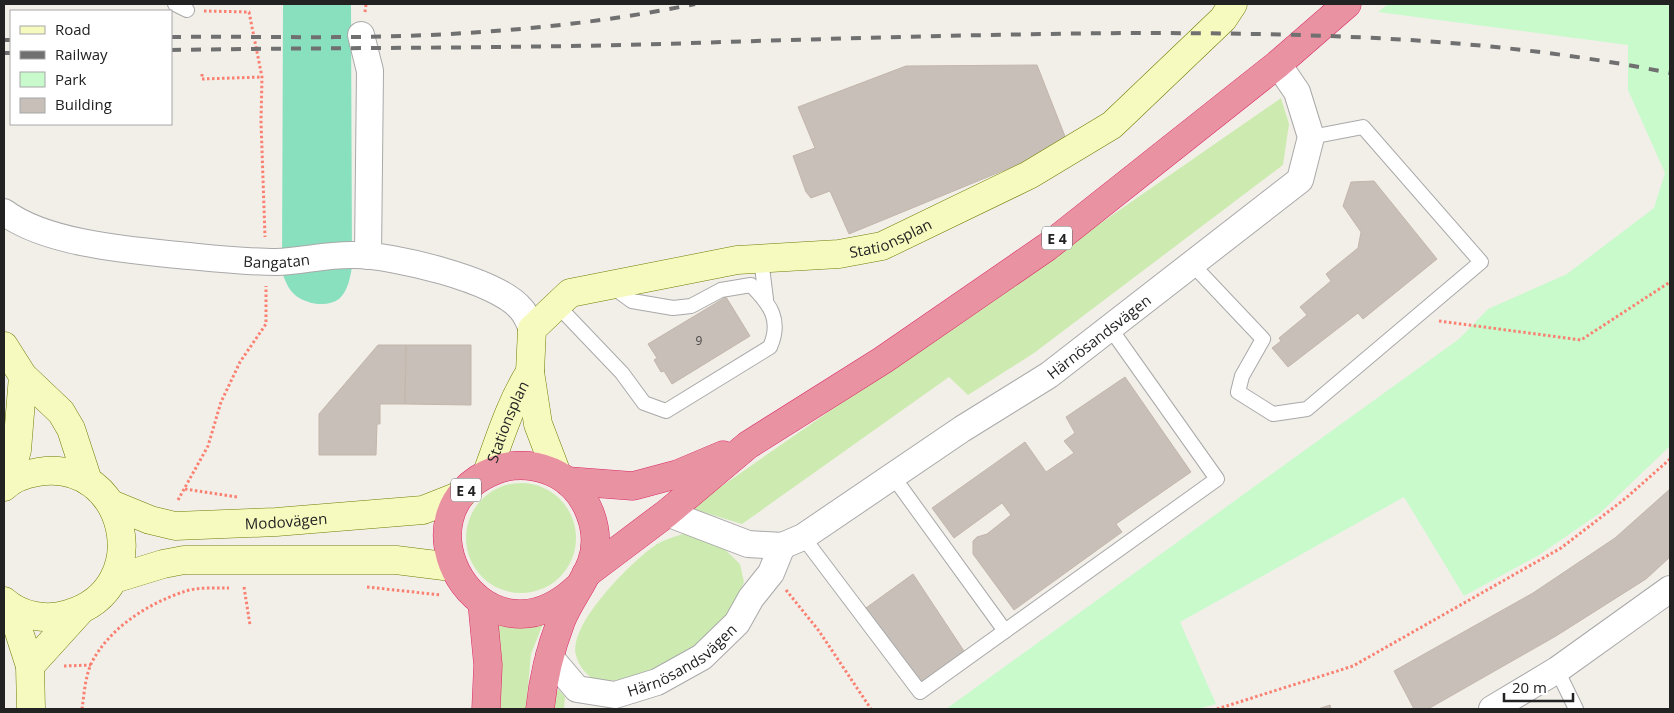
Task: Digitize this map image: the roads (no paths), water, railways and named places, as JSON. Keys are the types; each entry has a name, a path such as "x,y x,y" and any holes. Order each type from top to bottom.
{"highway":[{"name":"E 4","path":"748,445 678,474 633,486 562,478 546,470 522,465 504,467 487,473 461,495 452,512 448,530 448,548 452,567 470,593 482,602 504,611 526,613 554,605 748,445 883,360 1047,247 1278,64 1347,4"},
{"path":"540,709 549,656 594,550 594,525 584,501 562,478"},
{"path":"482,602 488,665 486,709"}],"main road":[{"name":"Stationsplan","path":"562,478 538,424 530,372 532,329 570,293 738,260 839,254 882,246 1030,175 1112,125 1223,19 1233,4"},
{"path":"4,346 23,376 62,412 79,449 88,481"},
{"name":"Stationsplan","path":"487,473 504,423 518,391 530,372"},
{"path":"6,485 17,450 23,376"},
{"path":"6,485 27,474 48,470 69,473 88,481 101,491 111,504 119,522 123,541 121,560 114,579 106,592 94,603 80,611 57,618 41,617 33,616 7,604"},
{"name":"Modovägen","path":"111,504 133,514 175,526 276,522 423,510 461,495"},
{"path":"114,579 163,564 184,560 396,560 452,567"},
{"path":"7,604 30,666 30,709"},
{"path":"30,666 80,611"}],"street":[{"path":"361,35 370,71 368,256"},
{"path":"1278,64 1297,92 1311,137"},
{"name":"Härnösandsvägen","path":"549,656 577,689 616,695 657,682 702,657 737,623 751,598 793,542 1049,375 1300,180 1311,137"},
{"name":"Bangatan","path":"4,212 13,219 72,240 121,249 205,258 276,262 356,254 426,265 490,287 521,308 532,329"},
{"path":"667,513 748,544 793,542"},
{"path":"1492,709 1557,670 1670,589"}],"lane":[{"path":"1192,264 1262,339 1242,376 1238,392 1273,414 1308,409 1481,262 1363,128 1311,137"},
{"path":"557,305 622,373 644,403 666,411 770,347 776,324 766,300 761,259"},
{"path":"610,285 632,301 673,308 691,306 721,290 742,285 751,285 766,300"},
{"path":"793,542 920,692 1217,479 1110,328"},
{"path":"892,476 1004,631"},
{"path":"1557,670 1576,709"}],"railway":[{"path":"172,37 364,37 462,33 596,21 695,4"},
{"path":"172,50 585,46 926,36 1129,33 1265,34 1333,36 1469,45 1603,61 1670,73"},
{"path":"4,40 10,40"},
{"path":"4,53 10,53"}]}
